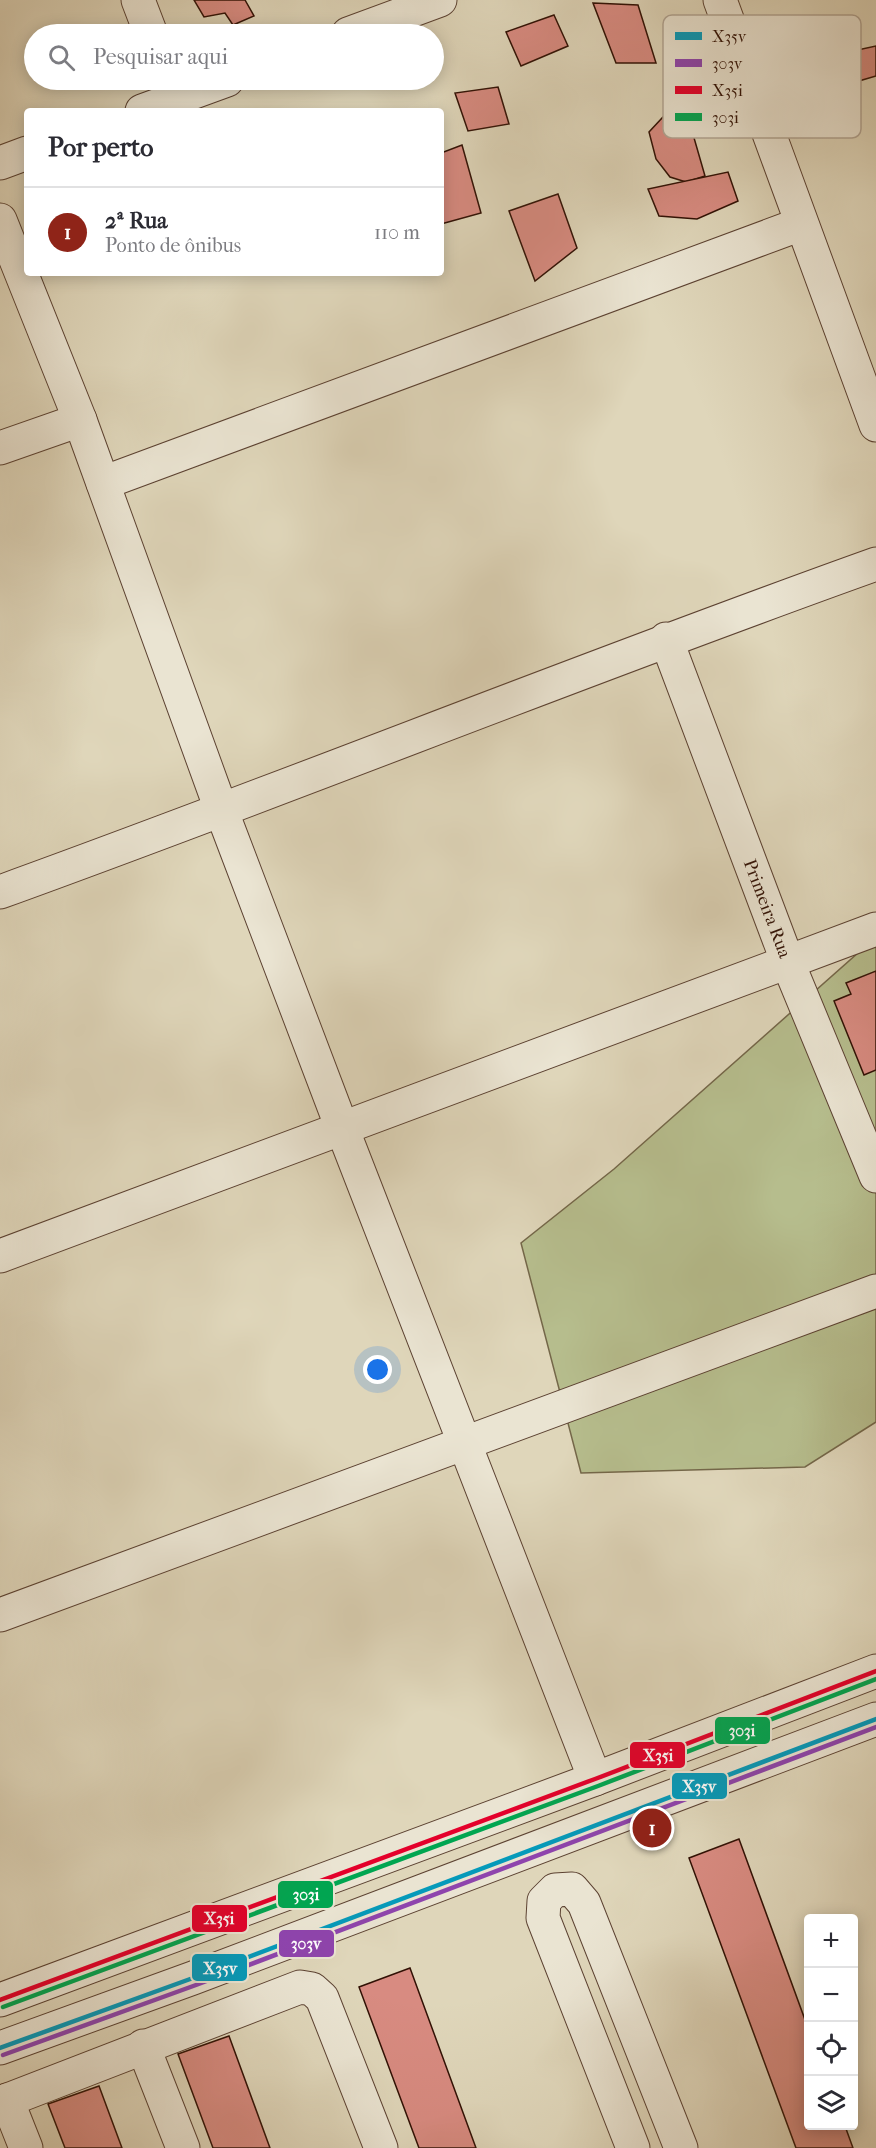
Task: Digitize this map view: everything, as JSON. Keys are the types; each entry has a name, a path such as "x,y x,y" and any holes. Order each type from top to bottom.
{"street":[{"path":"138,0 148,24"},
{"path":"375,24 440,0"},
{"path":"720,0 725,15"},
{"path":"146,108 171,90"},
{"path":"770,138 876,426"},
{"path":"0,163 24,154"},
{"path":"0,220 80,420 222,812 342,1128 595,1779"},
{"path":"103,483 801,224"},
{"path":"0,448 80,420"},
{"path":"0,892 222,812 666,639 876,564"},
{"name":"Primeira Rua","path":"666,639 788,963 876,1176"},
{"path":"0,1256 876,929"},
{"path":"0,1615 876,1291"},
{"path":"0,2000 595,1779 876,1671"},
{"path":"0,2048 193,1978 876,1719"},
{"path":"633,2148 543,1917 544,1901 555,1890 572,1889 584,1903 681,2148"},
{"path":"26,2148 4,2102 143,2046 300,1987 312,1989 322,1998 381,2148"},
{"path":"143,2046 183,2148"}],"green space":[{"path":"876,937 876,1422 805,1467 581,1473 521,1243 614,1169"}],"building":[{"path":"194,0 245,0 254,16 235,24 232,24 225,13 204,17"},
{"path":"593,3 638,5 656,63 616,63"},
{"path":"554,15 568,46 521,66 506,32"},
{"path":"876,46 876,76 861,80 861,49"},
{"path":"498,87 509,124 468,131 455,93"},
{"path":"663,117 663,138 694,138 705,176 686,182 670,177 656,159 649,132"},
{"path":"462,145 481,213 444,223 444,152"},
{"path":"728,172 738,201 697,219 659,216 648,189"},
{"path":"558,194 577,248 535,281 509,211"},
{"path":"876,971 876,1070 864,1075 834,1001 851,994 846,983"},
{"path":"739,1839 804,2017 804,2130 846,2130 853,2148 796,2148 689,1858"},
{"path":"410,1968 476,2148 419,2148 359,1987"},
{"path":"229,2036 270,2148 213,2148 178,2054"},
{"path":"99,2086 122,2148 65,2148 48,2104"}],"transit line":[{"name":"X35i","path":"0,2000 595,1779 876,1671"},
{"name":"303i","path":"3,2007 598,1786 876,1679"},
{"name":"X35v","path":"0,2048 193,1978 876,1719"},
{"name":"303v","path":"3,2055 196,1985 876,1727"}],"place":[{"name":"2ª Rua","path":"652,1828"}]}
